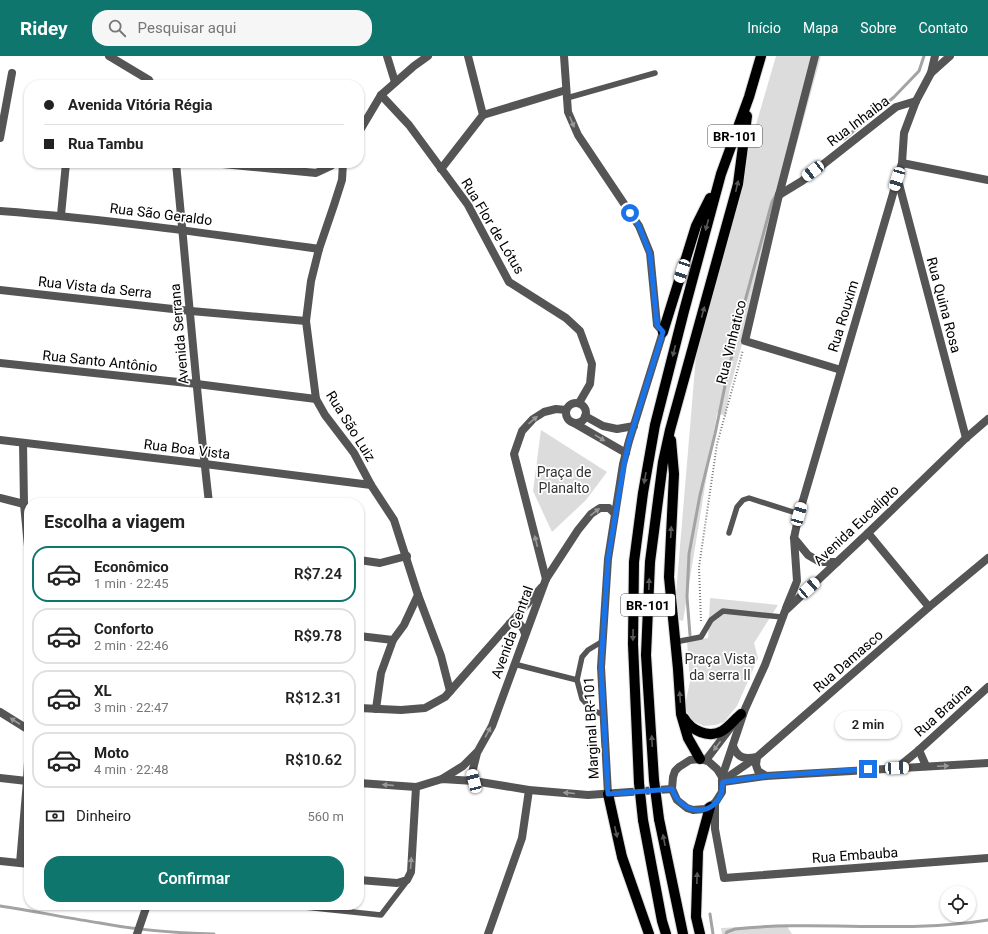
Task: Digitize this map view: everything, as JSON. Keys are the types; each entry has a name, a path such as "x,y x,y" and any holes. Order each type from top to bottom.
{"main road":[{"name":"BR-101","path":"666,934 662,921 643,820 639,783 633,644 634,562 642,493 655,425 721,174 749,97 760,56"},
{"name":"BR-101","path":"683,934 659,819 654,780 646,654 650,562 663,462 670,430 738,184 749,97"},
{"path":"663,332 696,226 721,174"},
{"path":"670,430 674,474 669,578 681,714 688,738 703,760"},
{"path":"681,714 688,726 698,732 710,734 721,731 743,711"},
{"path":"608,794 622,857 647,929"},
{"path":"700,934 696,917 698,851 713,805"}],"street":[{"path":"109,56 149,80"},
{"path":"387,56 395,82"},
{"path":"364,124 381,95 428,56"},
{"path":"468,56 483,115"},
{"path":"564,56 568,112 578,135 639,226 650,254 657,325 663,332"},
{"name":"Rua Vinhatico","path":"745,341 779,195 815,56"},
{"path":"931,73 935,56"},
{"path":"931,73 950,56"},
{"name":"Rua Rouxim","path":"784,614 797,581 794,538 799,514 840,370 902,163 904,133 916,101 931,73"},
{"path":"0,138 12,74"},
{"path":"441,168 483,115 567,94"},
{"name":"Rua Flor de Lótus","path":"381,95 409,124 468,205 509,282 566,318 580,331 592,364 590,384 579,403"},
{"name":"Rua Inhaiba","path":"779,195 802,180 896,107 916,101"},
{"path":"902,163 988,180"},
{"path":"61,215 66,168"},
{"name":"Avenida Serrana","path":"177,168 208,498"},
{"path":"264,168 316,173 327,168"},
{"name":"Rua São Luiz","path":"342,168 340,187 319,249 311,281 306,321 316,399 325,415 354,453 371,485 394,520 407,556 418,595 441,656 450,691"},
{"name":"Rua Quina Rosa","path":"897,179 966,438"},
{"name":"Rua São Geraldo","path":"0,211 61,215 319,249"},
{"name":"Rua Vista da Serra","path":"0,290 191,311 306,321"},
{"name":"Marginal BR-101","path":"608,794 601,667 608,559 626,453 663,332"},
{"path":"745,341 840,370"},
{"name":"Rua Santo Antônio","path":"0,363 197,384 316,399"},
{"path":"574,423 581,421 585,416 586,410 579,403 573,403 567,407 566,414 568,420 626,453"},
{"path":"546,579 514,454 522,431 533,419 544,412 556,409 566,410"},
{"path":"585,416 603,426 617,429 634,426"},
{"name":"Avenida Eucalipto","path":"722,780 743,711 765,665 784,614 966,438 988,419"},
{"name":"Rua Boa Vista","path":"0,440 371,485"},
{"path":"0,498 24,504 23,443"},
{"name":"Avenida Central","path":"442,779 463,766 478,751 492,726 546,579 578,530 591,514 600,508 609,508 615,514"},
{"path":"868,533 929,607"},
{"path":"794,538 808,555 820,562 837,562"},
{"path":"364,560 380,562 407,556"},
{"name":"Rua Damasco","path":"722,780 757,757 929,607 988,558"},
{"path":"364,708 401,710 425,708 445,697 542,588"},
{"path":"376,709 381,673 393,640 404,625 418,595"},
{"path":"510,623 514,622 519,624 523,628 525,634"},
{"path":"364,637 393,640"},
{"name":"Rua Braúna","path":"897,768 988,687"},
{"name":"Avenida Eucalipto","path":"703,760 743,711"},
{"path":"0,712 24,727"},
{"path":"733,746 735,752 740,757 747,759 757,757 756,765 758,771 766,776"},
{"path":"919,750 926,766"},
{"path":"474,781 472,773 478,751"},
{"path":"690,760 703,760 713,765 718,769 722,780 722,792 713,805 699,810 687,808 677,800 672,789 673,777 679,766 690,760"},
{"path":"722,780 988,763"},
{"path":"0,778 24,781"},
{"path":"364,783 416,788 442,779 474,781 529,790 588,795 672,789"},
{"path":"364,880 397,883 407,880 411,872 416,788"},
{"path":"488,934 522,838 529,790"},
{"name":"Rua Embauba","path":"713,805 715,829 724,878 988,858"},
{"path":"20,863 24,816"},
{"path":"0,861 24,863"},
{"path":"138,933 146,910"}],"lane":[{"path":"567,94 655,73"},
{"path":"729,533 737,507 743,500 749,498 799,514"},
{"path":"675,642 701,637 711,620 724,611 784,614"},
{"path":"603,641 588,650 582,657 577,680 582,699 593,711 603,714"},
{"path":"514,664 577,680"},
{"path":"329,910 381,916 407,880"}],"path":[{"name":"Rua Vinhatico","path":"701,637 699,567 717,444 745,341"}],"green space":[{"path":"776,56 821,56 729,392 726,416 717,413 683,621 674,618 699,320"},
{"name":"Praça de Planalto","path":"541,430 607,472 586,500 552,532 533,491"},
{"name":"Praça Vista da serra II","path":"710,598 778,605 754,643 758,658 737,706 724,722 716,725 704,726 693,721 687,712 685,705 690,681 687,641 708,638"},
{"path":"786,925 792,934 722,934 721,928"}],"waterway":[{"path":"844,139 894,97 919,71 924,56"},
{"path":"690,635 687,597 689,554 700,495 741,316 772,202 777,193"},
{"path":"0,906 128,928 214,934"},
{"path":"710,914 713,934"},
{"path":"726,934 727,932 735,929 767,927 894,927 957,924 988,920"}],"route":[{"path":"630,213 639,226 650,254 657,325 663,332 629,441 608,559 601,667 608,794 672,789 677,800 682,805 693,810 699,810 710,807 715,803 722,792 723,782 766,776 868,769"}]}
